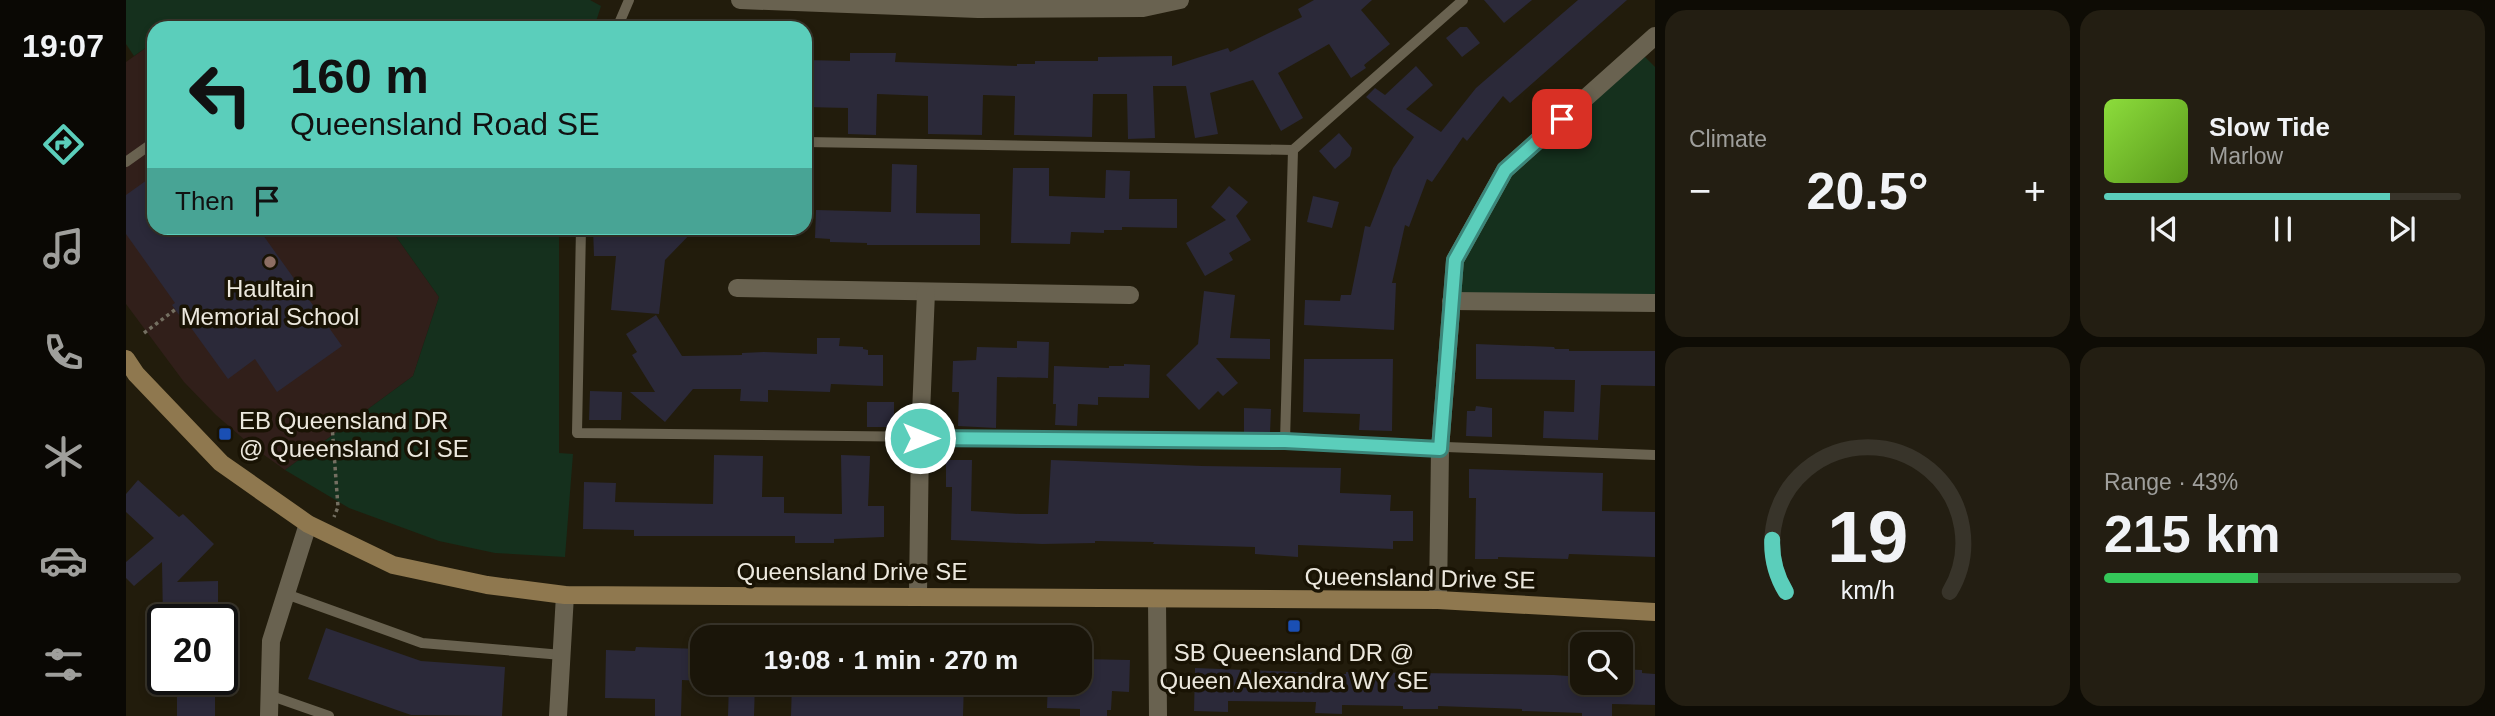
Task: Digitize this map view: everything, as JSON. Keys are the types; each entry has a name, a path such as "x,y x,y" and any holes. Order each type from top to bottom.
{"street":[{"path":"740,0 1143,8 1180,0"},
{"path":"1438,600 1440,449 1455,260 1505,170 1655,36"},
{"path":"737,288 1130,295"},
{"path":"918,596 920,438 926,292"},
{"path":"1451,301 1655,303"},
{"name":"Queensland Drive SE","path":"126,359 136,374 221,463 307,524 393,565 487,585 565,595 1438,600 1655,612"},
{"path":"269,716 271,641 307,524"},
{"path":"558,716 565,595"},
{"path":"1157,600 1158,716"}],"lane":[{"path":"620,21 629,0"},
{"path":"812,142 1293,150 1463,0"},
{"path":"126,162 147,147"},
{"path":"1285,441 1293,150"},
{"path":"581,235 577,433 1285,441 1440,449 1655,455"},
{"path":"286,594 422,643 562,655"},
{"path":"269,695 328,716"}],"path":[{"path":"144,333 176,309"},
{"path":"328,534 338,507 332,425"}],"shaded area":[{"name":"Haultain Memorial School","path":"147,47 147,235 395,235 439,297 413,376 285,470 216,415 184,382 126,304 126,62"}],"green space":[{"path":"126,0 590,0 601,6 596,21 147,21 147,47 134,56 126,44"},
{"path":"1639,51 1655,67 1655,303 1451,301 1455,260 1505,170"},
{"path":"395,235 559,235 559,453 573,454 565,557 495,553 439,541 349,508 285,470 413,376 439,297"}],"building":[{"path":"1314,0 1372,0 1361,10 1390,44 1364,65 1366,68 1351,78 1329,44 1278,73 1303,118 1281,131 1253,80 1210,93 1218,134 1195,138 1186,86 1153,86 1155,138 1128,139 1127,94 1093,94 1092,137 1014,135 1015,96 983,95 982,135 928,134 928,96 877,94 876,135 848,134 848,108 812,107 812,60 850,61 850,53 896,53 895,62 1017,66 1035,64 1035,61 1098,61 1098,57 1172,56 1172,66 1228,48 1230,52 1302,17 1298,9"},
{"path":"1484,0 1532,0 1504,23"},
{"path":"1578,0 1627,0 1510,103 1503,96 1467,141 1463,137 1432,182 1427,179 1409,227 1405,225 1392,283 1396,283 1394,330 1304,325 1305,300 1340,301 1341,295 1351,295 1365,226 1370,227 1393,168 1414,137 1366,97 1375,88 1385,95 1416,66 1433,85 1406,109 1441,132 1476,88"},
{"path":"1460,27 1467,27 1480,43 1462,57 1446,38"},
{"path":"1339,133 1352,148 1350,156 1335,169 1319,151"},
{"path":"892,164 917,165 916,213 980,214 980,245 867,245 815,238 816,210 891,212"},
{"path":"1013,168 1049,168 1049,196 1105,198 1106,170 1130,171 1129,199 1177,199 1177,228 1122,227 1122,230 1104,230 1104,233 1071,232 1070,244 1011,243"},
{"path":"147,180 147,235 263,235 342,346 277,392 255,359 228,379 172,305 175,303 126,234 126,195"},
{"path":"1229,186 1248,202 1236,216 1251,240 1229,253 1233,260 1205,276 1186,243 1226,220 1211,207"},
{"path":"1313,196 1339,202 1332,228 1307,222"},
{"path":"593,235 689,235 665,260 659,314 611,310 616,256 594,256"},
{"path":"1204,291 1235,295 1230,338 1270,339 1270,359 1216,358 1238,383 1223,396 1218,391 1199,410 1166,375 1198,344"},
{"path":"656,315 682,356 764,352 817,354 817,338 840,338 839,346 863,347 868,350 868,355 883,355 883,386 831,384 830,392 768,390 768,402 740,401 741,389 693,389 665,422 630,392 655,392 632,355 637,352 626,334"},
{"path":"1017,341 1049,342 1048,378 997,377 996,428 958,426 959,392 952,392 953,361 976,360 977,347 1017,348"},
{"path":"1476,344 1554,347 1569,351 1655,351 1655,386 1601,385 1598,440 1543,438 1544,411 1574,412 1575,380 1476,379"},
{"path":"1304,359 1393,359 1392,431 1359,430 1360,414 1303,412"},
{"path":"1124,364 1150,365 1149,398 1098,397 1098,405 1078,404 1077,426 1055,425 1054,366 1109,368"},
{"path":"590,391 622,392 621,420 589,420"},
{"path":"867,402 894,402 894,427 867,427"},
{"path":"1476,406 1492,408 1492,437 1466,436 1467,411 1475,411"},
{"path":"1244,408 1271,409 1270,433 1244,433"},
{"path":"714,455 763,456 762,497 784,497 784,513 842,514 841,455 870,456 868,506 884,506 884,537 834,539 834,543 795,543 795,536 634,536 634,530 583,529 584,482 616,483 615,502 713,504"},
{"path":"946,460 972,460 971,511 1020,514 1048,514 1051,460 1341,468 1340,493 1391,495 1390,511 1413,511 1413,541 1393,541 1393,549 1298,545 1298,557 1255,554 1255,547 1153,544 1154,542 1042,544 951,540 952,487 946,487"},
{"path":"1469,469 1603,473 1602,511 1655,512 1655,557 1569,554 1568,559 1475,559 1476,498 1469,498"},
{"path":"138,480 179,517 183,514 214,544 177,582 218,581 218,604 163,604 162,562 134,586 126,578 126,562 154,538 126,512 126,494"},
{"path":"326,628 421,661 505,667 502,716 411,715 308,679"},
{"path":"636,647 690,649 690,680 682,680 681,716 655,716 655,699 605,698 606,650 635,651"},
{"path":"1092,659 1130,660 1129,692 1112,691 1111,710 1107,710 1107,716 1080,716 1080,709 1047,708 1048,695 1092,695"},
{"path":"1195,668 1346,674 1570,676 1570,695 1633,695 1633,670 1655,674 1655,705 1612,704 1612,716 1582,716 1582,713 1522,709 1438,706 1438,709 1403,709 1403,706 1342,705 1342,714 1315,713 1316,702 1228,701 1228,712 1194,711"},
{"path":"177,695 215,695 215,716 177,716"},
{"path":"729,695 755,695 754,716 728,716"},
{"path":"792,695 964,695 963,716 791,716"}],"place":[{"name":"Haultain Memorial School","path":"270,262"},
{"name":"EB Queensland DR @ Queensland CI SE","path":"225,434"},
{"name":"SB Queensland DR @ Queen Alexandra WY SE","path":"1294,626"}],"route":[{"path":"920,438 1285,441 1440,449 1455,260 1505,170 1562,119"}]}
